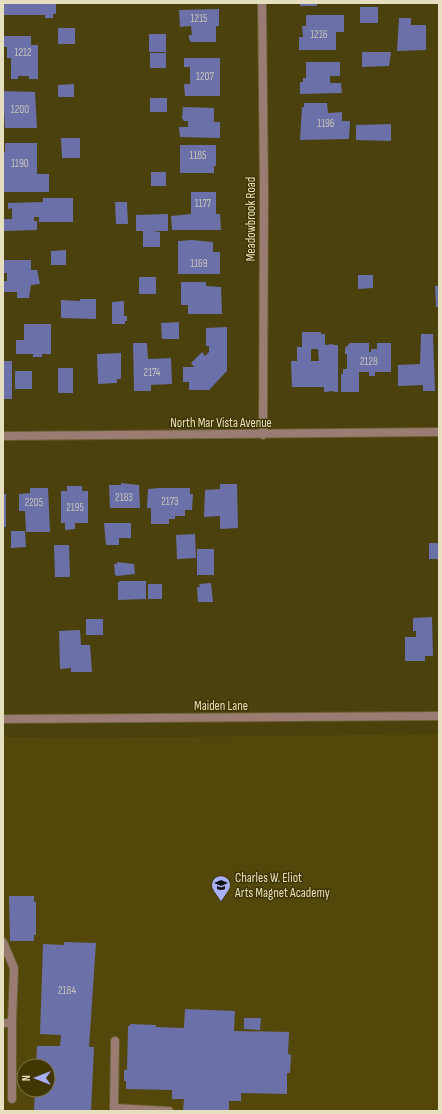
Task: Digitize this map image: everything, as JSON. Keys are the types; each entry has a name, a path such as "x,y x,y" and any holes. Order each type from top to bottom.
{"street":[{"name":"Meadowbrook Road","path":"262,3 264,189 263,435"},
{"name":"North Mar Vista Avenue","path":"3,436 263,435 439,432"},
{"name":"Maiden Lane","path":"3,719 439,716"},
{"path":"3,942 14,968 12,1099"},
{"path":"3,1023 12,1023"},
{"path":"115,1042 114,1108 169,1111"}],"shaded area":[{"name":"Charles W. Eliot Arts Magnet Academy","path":"439,734 439,1111 3,1111 3,737 77,738"}],"building":[{"path":"3,3 56,3 56,14 53,14 53,18 45,18 45,15 3,15"},
{"path":"300,3 317,3 317,6 300,6"},
{"path":"360,7 378,7 378,23 360,23"},
{"path":"219,9 219,26 216,26 216,42 191,42 189,35 192,35 191,26 180,27 179,10"},
{"path":"306,15 344,15 344,32 336,32 336,50 299,50 299,37 303,37 302,26 306,26"},
{"path":"399,18 411,18 411,25 426,25 426,50 397,51"},
{"path":"58,28 75,28 75,44 58,44"},
{"path":"149,34 166,34 166,52 149,52"},
{"path":"4,36 31,36 31,45 38,45 38,79 29,79 29,76 18,76 18,79 11,79 11,58 7,58 7,47 4,47"},
{"path":"362,52 391,52 389,66 362,67"},
{"path":"150,53 166,53 166,68 150,68"},
{"path":"184,58 220,58 220,96 185,96 184,84 190,84 190,67 184,67"},
{"path":"306,62 340,62 340,76 330,76 330,83 341,83 342,93 300,94 300,82 303,82 303,78 306,78"},
{"path":"74,84 74,97 58,97 58,85"},
{"path":"3,91 35,92 37,128 5,128"},
{"path":"150,98 167,98 167,112 150,112"},
{"path":"304,103 327,103 328,113 342,112 342,121 350,121 349,139 300,140 302,107 304,107"},
{"path":"183,107 214,108 214,122 220,122 220,138 180,137 179,127 188,127 188,121 184,121 182,118"},
{"path":"391,124 391,141 356,140 356,125"},
{"path":"61,138 80,138 80,158 62,158"},
{"path":"5,143 37,143 37,174 49,174 49,192 3,192 3,152 5,152"},
{"path":"180,145 216,145 216,166 214,166 214,173 180,173"},
{"path":"151,172 166,172 166,186 151,186"},
{"path":"191,192 216,192 216,214 220,214 221,230 172,230 171,216 191,214"},
{"path":"43,198 73,198 73,222 39,222 39,217 34,217 34,221 37,221 37,230 4,231 4,219 12,219 12,208 8,209 8,203 43,202"},
{"path":"115,202 127,202 128,224 116,224"},
{"path":"168,214 168,231 153,231 160,232 160,247 143,247 143,231 136,231 136,215"},
{"path":"192,240 213,242 213,252 220,252 220,274 178,274 178,241"},
{"path":"66,250 66,265 51,265 51,251"},
{"path":"3,260 31,260 31,270 37,270 40,284 31,285 29,298 17,298 17,292 3,292 3,281 7,281 7,273 3,273"},
{"path":"358,275 373,275 373,288 358,289"},
{"path":"139,277 156,277 156,294 139,294"},
{"path":"181,282 206,282 206,286 221,287 222,314 188,314 188,305 181,305"},
{"path":"435,286 439,286 439,307 436,307"},
{"path":"80,299 96,299 96,319 61,318 61,300 80,301"},
{"path":"124,301 124,316 127,316 127,321 125,321 125,324 112,324 112,302"},
{"path":"179,322 179,339 162,339 161,323"},
{"path":"24,324 51,324 51,354 42,354 42,357 33,357 33,354 16,354 16,340 24,340"},
{"path":"227,327 227,371 209,390 189,390 189,382 183,382 183,367 194,367 191,363 202,352 205,356 209,352 209,346 206,346 206,328"},
{"path":"302,332 321,332 321,334 325,334 325,345 338,345 338,392 324,392 324,387 292,387 291,361 297,361 297,347 302,347","holes":["311,349 318,349 319,361 311,361"]},
{"path":"421,334 433,334 435,391 423,391 423,385 398,386 398,365 420,364"},
{"path":"133,343 147,343 148,359 171,358 172,384 151,385 151,391 134,391"},
{"path":"350,343 369,343 369,352 371,352 371,349 377,349 377,343 391,343 391,372 375,372 375,376 369,376 369,372 359,372 359,392 341,392 341,374 343,374 343,369 347,369 347,354 345,354 345,348"},
{"path":"121,353 121,379 117,379 117,383 98,384 97,354"},
{"path":"3,361 12,361 12,399 3,399"},
{"path":"58,368 73,368 73,393 58,393"},
{"path":"15,371 32,371 32,389 15,389"},
{"path":"121,483 139,485 140,508 110,508 109,485 121,485"},
{"path":"220,484 237,484 238,528 220,529 220,516 204,517 205,490 220,489"},
{"path":"67,486 82,486 82,491 88,491 88,523 75,523 75,529 65,530 65,523 61,523 61,491 67,491"},
{"path":"30,488 48,488 50,532 26,532 25,511 19,511 19,494 30,493"},
{"path":"190,488 190,494 193,494 192,510 185,510 185,516 175,516 175,519 169,519 169,524 151,524 151,508 147,508 148,489"},
{"path":"3,494 6,494 6,527 3,527"},
{"path":"104,523 131,523 131,538 119,538 119,545 106,545"},
{"path":"11,531 25,531 26,547 11,548"},
{"path":"195,534 196,558 177,559 176,535"},
{"path":"429,543 439,543 439,559 429,559"},
{"path":"54,545 69,545 70,577 55,577"},
{"path":"197,549 214,549 214,575 197,575"},
{"path":"117,562 134,564 135,574 115,575 114,564 117,564"},
{"path":"146,581 146,599 118,600 118,582"},
{"path":"211,583 213,602 198,602 197,587 200,587 199,584"},
{"path":"148,584 162,584 162,599 148,599"},
{"path":"432,617 433,656 425,656 425,661 405,661 405,637 416,637 416,631 413,631 413,618"},
{"path":"86,619 103,619 103,635 86,635"},
{"path":"80,630 81,645 90,645 92,672 71,672 71,668 60,669 59,631"},
{"path":"9,896 34,896 34,902 36,902 36,935 34,935 34,941 10,941"},
{"path":"64,942 96,943 89,1047 94,1047 91,1111 34,1111 35,1098 56,1098 56,1058 36,1058 37,1046 60,1046 61,1035 40,1034 43,944 64,945"},
{"path":"185,1009 235,1011 234,1031 289,1032 288,1054 291,1055 290,1073 287,1073 287,1094 241,1093 241,1101 229,1101 229,1111 183,1111 184,1099 172,1099 172,1090 126,1089 124,1070 127,1070 128,1026 130,1026 130,1024 184,1028"},
{"path":"244,1018 261,1018 260,1030 244,1029"}],"place":[{"name":"Charles W. Eliot Arts Magnet Academy","path":"221,902"}]}
